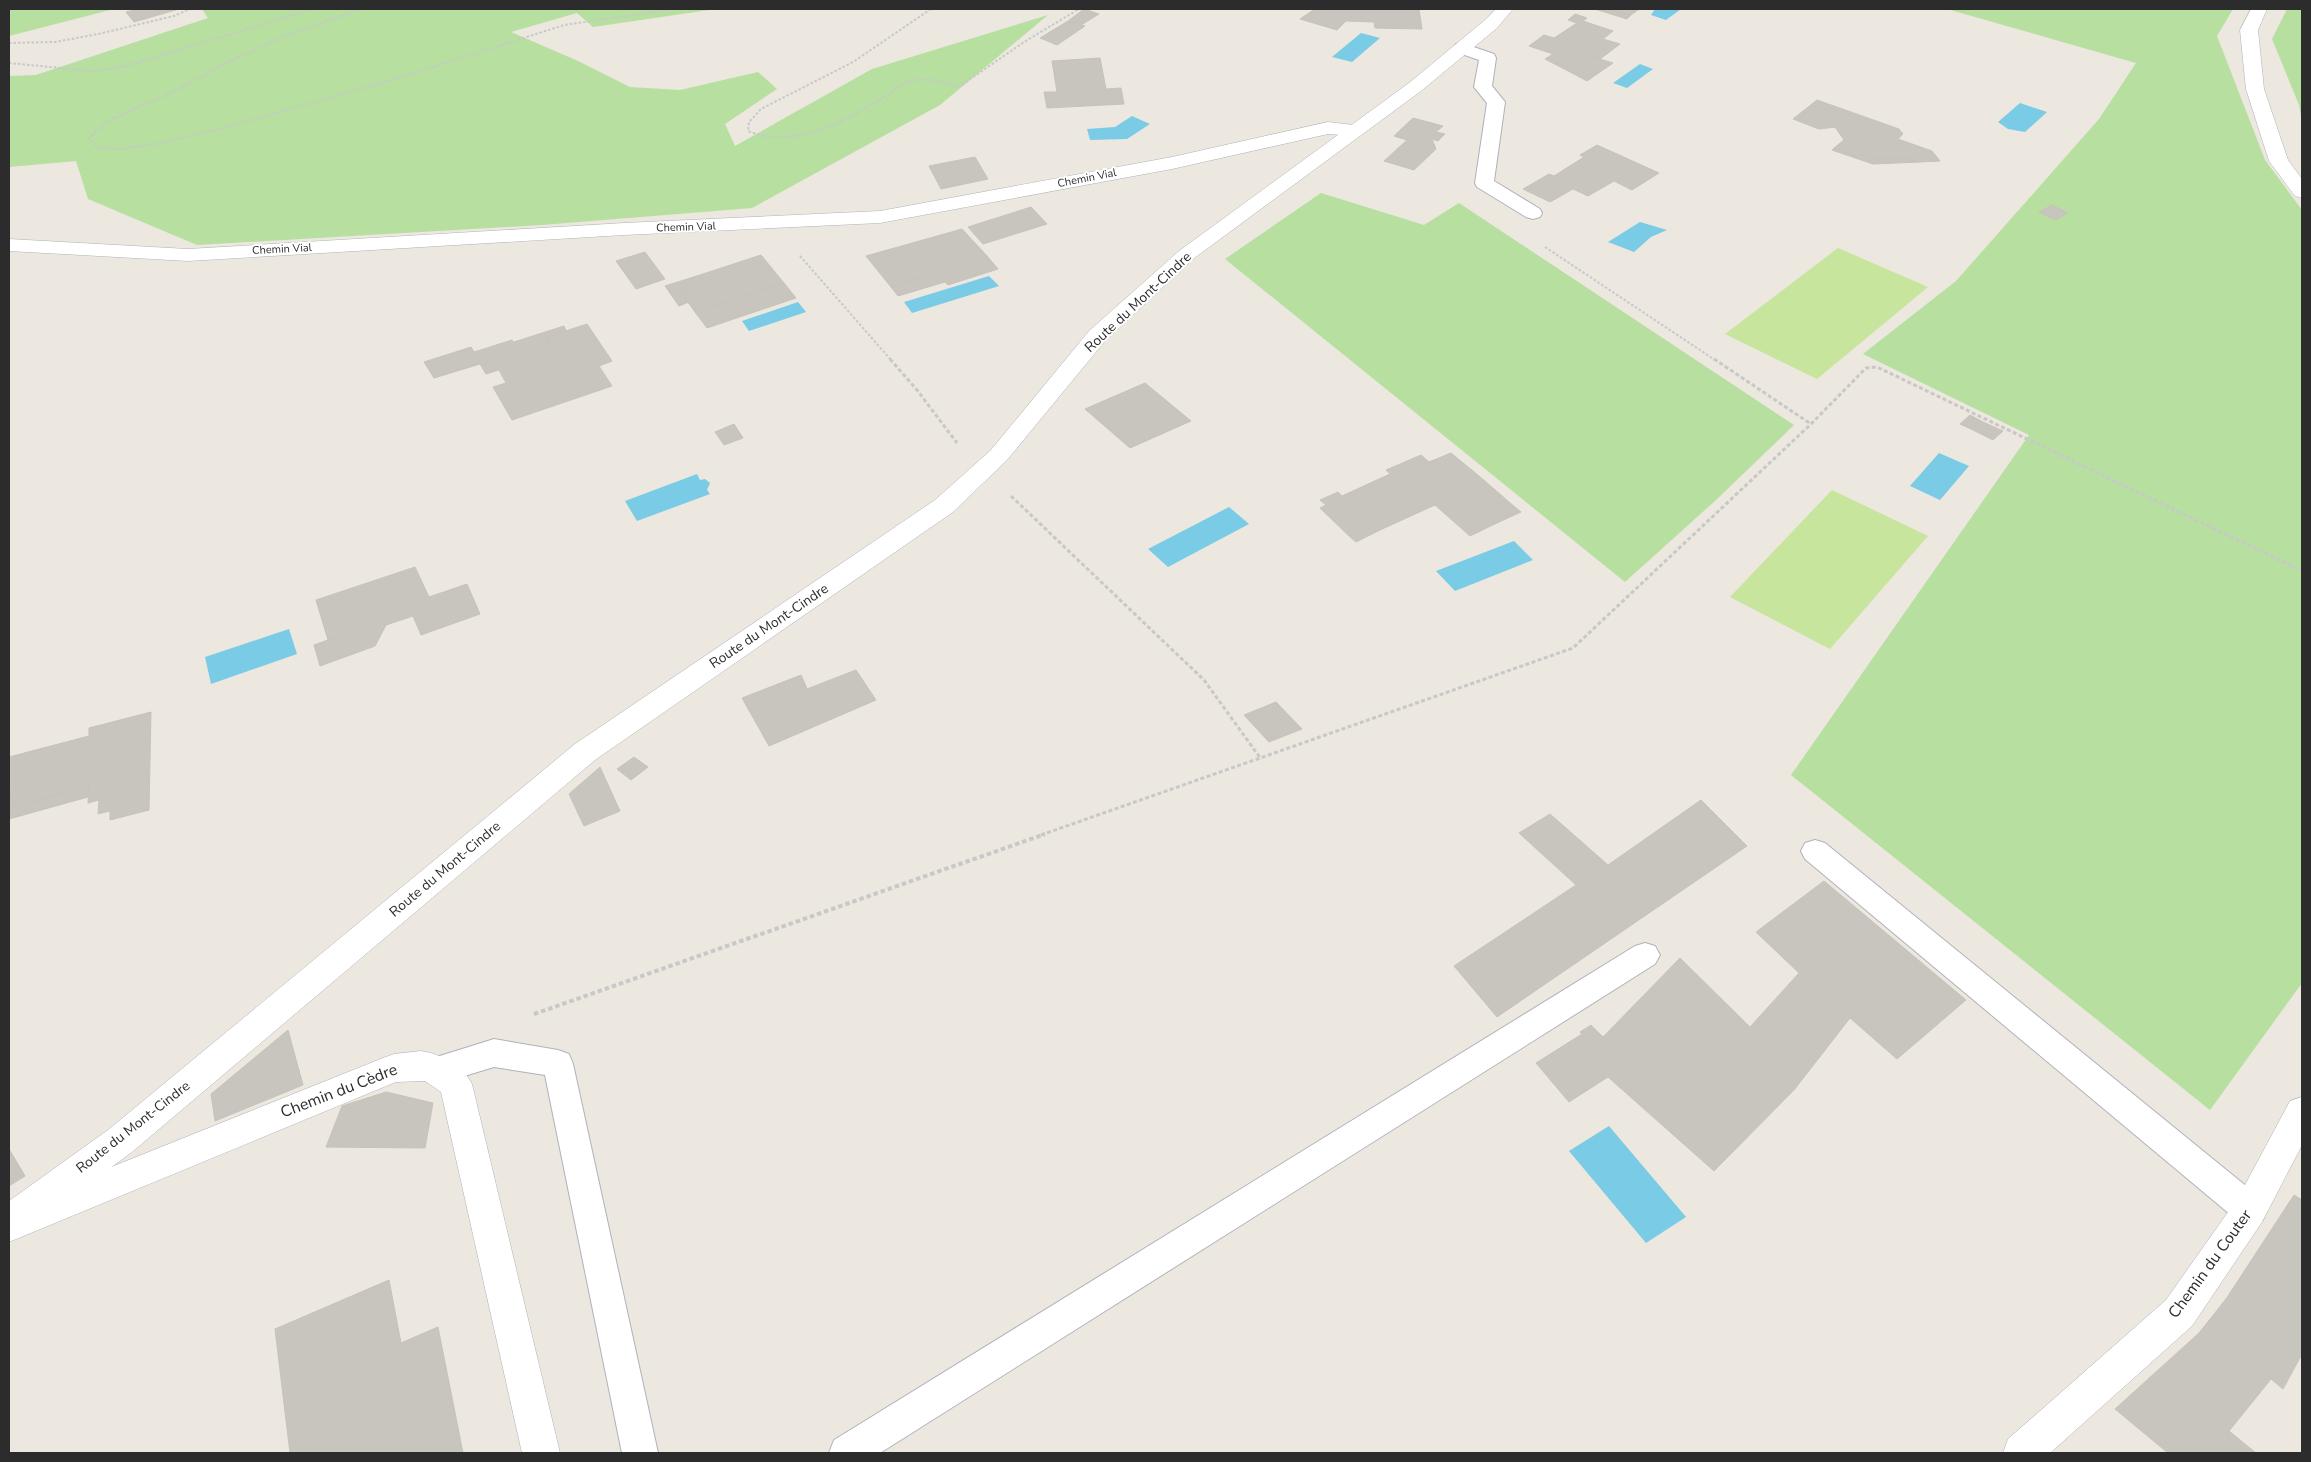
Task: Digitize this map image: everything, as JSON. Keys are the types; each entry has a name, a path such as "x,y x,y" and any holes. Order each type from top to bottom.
{"street":[{"name":"Route du Mont-Cindre","path":"9,1221 120,1141 585,752 944,506 999,455 1097,336 1186,255 1415,87 1491,24 1505,9"},
{"path":"2259,9 2249,30 2255,89 2279,161 2302,192"},
{"name":"Chemin Vial","path":"9,245 188,255 614,230 880,217 1172,163 1328,128 1355,130"},
{"name":"Chemin du Cèdre","path":"9,1225 394,1068 418,1064 438,1070 456,1084 542,1453"},
{"name":"Chemin du Couter","path":"2022,1453 2179,1313 2250,1210 2302,1112"}],"lane":[{"path":"1462,48 1488,58 1483,88 1496,102 1484,183 1533,213"},
{"path":"1815,851 2250,1210"},
{"path":"847,1453 1645,955"},
{"path":"438,1070 494,1053 558,1064 640,1453"}],"path":[{"path":"9,43 55,42 98,34 174,16 190,9"},
{"path":"9,63 92,71 123,67 313,9"},
{"path":"361,9 285,36 229,62 171,93 107,121 88,138 98,148 122,149 160,143 404,76 564,25 674,9"},
{"path":"932,9 853,62 761,110 749,122 748,131 758,138 776,139 808,133 837,123 906,82 925,80 945,81 959,87 1024,42 1079,9"},
{"path":"1538,242 1811,424"},
{"path":"525,1018 1573,648 1811,424 1866,368 1877,367 2302,571"}],"green space":[{"path":"9,9 114,9 9,36"},
{"path":"202,9 716,9 593,27 577,13 511,32 578,61 630,87 680,90 758,72 777,89 725,124 735,146 872,69 1048,15 940,105 752,208 542,225 197,245 88,199 76,161 9,167 9,76 36,75 208,18"},
{"path":"1947,9 2233,9 2217,36 2265,160 2302,210 2302,983 2210,1110 1791,775 2029,435 1863,354 1956,281 2099,119 2136,63"},
{"path":"2287,9 2302,9 2302,122 2299,105 2272,39"},
{"path":"1321,193 1424,225 1459,203 1794,425 1716,500 1625,582 1225,259"},
{"path":"1838,248 1928,287 1817,379 1725,334"},
{"path":"1832,490 1928,536 1830,649 1730,597"}],"water":[{"path":"1655,9 1681,9 1666,20 1651,15"},
{"path":"1361,33 1380,38 1352,62 1332,57"},
{"path":"1640,64 1653,69 1627,88 1613,83"},
{"path":"2020,103 2047,112 2025,132 2008,129 1998,122"},
{"path":"1132,116 1150,124 1127,139 1090,140 1087,129 1115,127"},
{"path":"1640,222 1667,230 1651,237 1634,252 1608,242"},
{"path":"989,276 999,286 912,313 904,302"},
{"path":"798,302 806,312 749,331 742,321"},
{"path":"1939,453 1969,466 1940,500 1910,486"},
{"path":"697,474 700,480 705,479 710,483 707,490 710,494 637,521 625,501"},
{"path":"1229,507 1249,524 1168,567 1148,549"},
{"path":"1514,541 1533,560 1455,591 1436,571"},
{"path":"289,629 297,654 211,684 205,657"},
{"path":"1609,1126 1686,1217 1646,1243 1569,1151"}],"building":[{"path":"139,9 179,9 134,22 126,12"},
{"path":"1084,9 1099,14 1081,25 1068,21"},
{"path":"1315,9 1419,9 1422,29 1375,28 1374,22 1346,21 1337,30 1300,19"},
{"path":"1595,9 1611,9 1631,15 1627,19"},
{"path":"1611,9 1639,9 1631,15"},
{"path":"1575,14 1587,18 1583,21 1613,31 1603,39 1620,44 1600,59 1593,57 1570,72 1545,59 1553,54 1529,46 1544,35 1554,38 1577,23 1568,20"},
{"path":"1068,21 1085,26 1057,45 1040,38"},
{"path":"1593,57 1613,63 1587,81 1570,72"},
{"path":"1100,58 1106,89 1121,88 1124,104 1047,108 1044,92 1057,92 1052,61"},
{"path":"1817,100 1899,129 1903,134 1898,139 1932,151 1940,161 1919,162 1907,159 1878,159 1862,154 1858,157 1834,148 1844,140 1835,127 1819,129 1793,119"},
{"path":"1413,118 1443,126 1436,132 1445,134 1438,141 1432,139 1436,149 1414,170 1384,161 1407,140 1394,136"},
{"path":"1597,145 1659,173 1632,190 1614,181 1588,196 1573,189 1550,202 1523,189 1549,174 1554,176 1584,157 1580,155"},
{"path":"1834,148 1858,157 1862,154 1878,159 1907,159 1919,162 1873,164 1832,150"},
{"path":"975,157 988,179 941,189 929,166"},
{"path":"2052,205 2068,213 2055,220 2039,212"},
{"path":"1031,207 1047,224 983,244 968,227"},
{"path":"962,229 988,257 891,287 866,256"},
{"path":"645,252 665,279 636,289 616,261"},
{"path":"761,255 784,283 695,312 680,291 705,282 700,275"},
{"path":"988,257 998,269 948,285 945,282 898,296 891,287"},
{"path":"700,275 705,282 680,291 689,302 679,306 665,286"},
{"path":"784,283 796,298 707,328 695,312"},
{"path":"587,324 612,361 599,366 612,386 512,420 493,387 506,383 499,370 486,374 480,364 434,378 424,362 471,347 474,352 512,340 518,350 549,341 547,337"},
{"path":"564,326 566,331 547,337 549,341 518,350 514,342"},
{"path":"1145,383 1191,421 1130,448 1085,409"},
{"path":"1970,415 1981,421 1971,429 1960,424"},
{"path":"1981,421 2003,431 1993,440 1971,429"},
{"path":"734,424 743,438 724,445 715,432"},
{"path":"1451,453 1479,476 1457,486 1429,462"},
{"path":"1421,455 1457,486 1479,476 1516,508 1494,518 1499,522 1470,536 1435,505 1380,530 1374,524 1349,536 1320,508 1326,505 1320,500 1338,492 1342,496 1390,474 1386,470"},
{"path":"1516,508 1521,512 1499,522 1494,518"},
{"path":"1374,524 1380,530 1356,542 1349,536"},
{"path":"415,567 429,597 467,584 480,614 421,635 413,616 386,625 383,620 328,640 316,600"},
{"path":"383,620 386,625 375,646 320,666 314,645"},
{"path":"856,670 876,700 769,746 742,698 778,684 783,692 805,684 807,689"},
{"path":"801,675 805,684 783,692 778,684"},
{"path":"1276,702 1302,729 1269,742 1244,715"},
{"path":"151,712 149,810 110,820 110,811 98,814 99,800 88,803 89,786 10,808 9,757 89,736 89,728"},
{"path":"634,757 648,767 631,780 617,769"},
{"path":"600,767 620,811 584,826 569,794"},
{"path":"89,786 88,797 9,819 10,808"},
{"path":"1701,800 1747,846 1497,1017 1454,966 1576,885 1519,833 1550,814 1608,865"},
{"path":"1824,881 1966,1000 1897,1059 1850,1018 1794,1090 1714,1171 1608,1077 1569,1102 1536,1063 1582,1034 1580,1032 1591,1025 1603,1037 1680,958 1750,1027 1799,973 1756,932"},
{"path":"288,1030 303,1085 215,1121 211,1094"},
{"path":"386,1092 433,1103 425,1148 326,1147 342,1106"},
{"path":"9,1149 25,1176 9,1186"},
{"path":"2294,1195 2302,1200 2302,1354 2283,1389 2271,1379 2229,1431 2256,1453 2168,1453 2115,1409 2199,1333 2226,1299"},
{"path":"389,1280 401,1343 438,1327 463,1453 290,1453 275,1329"}]}
